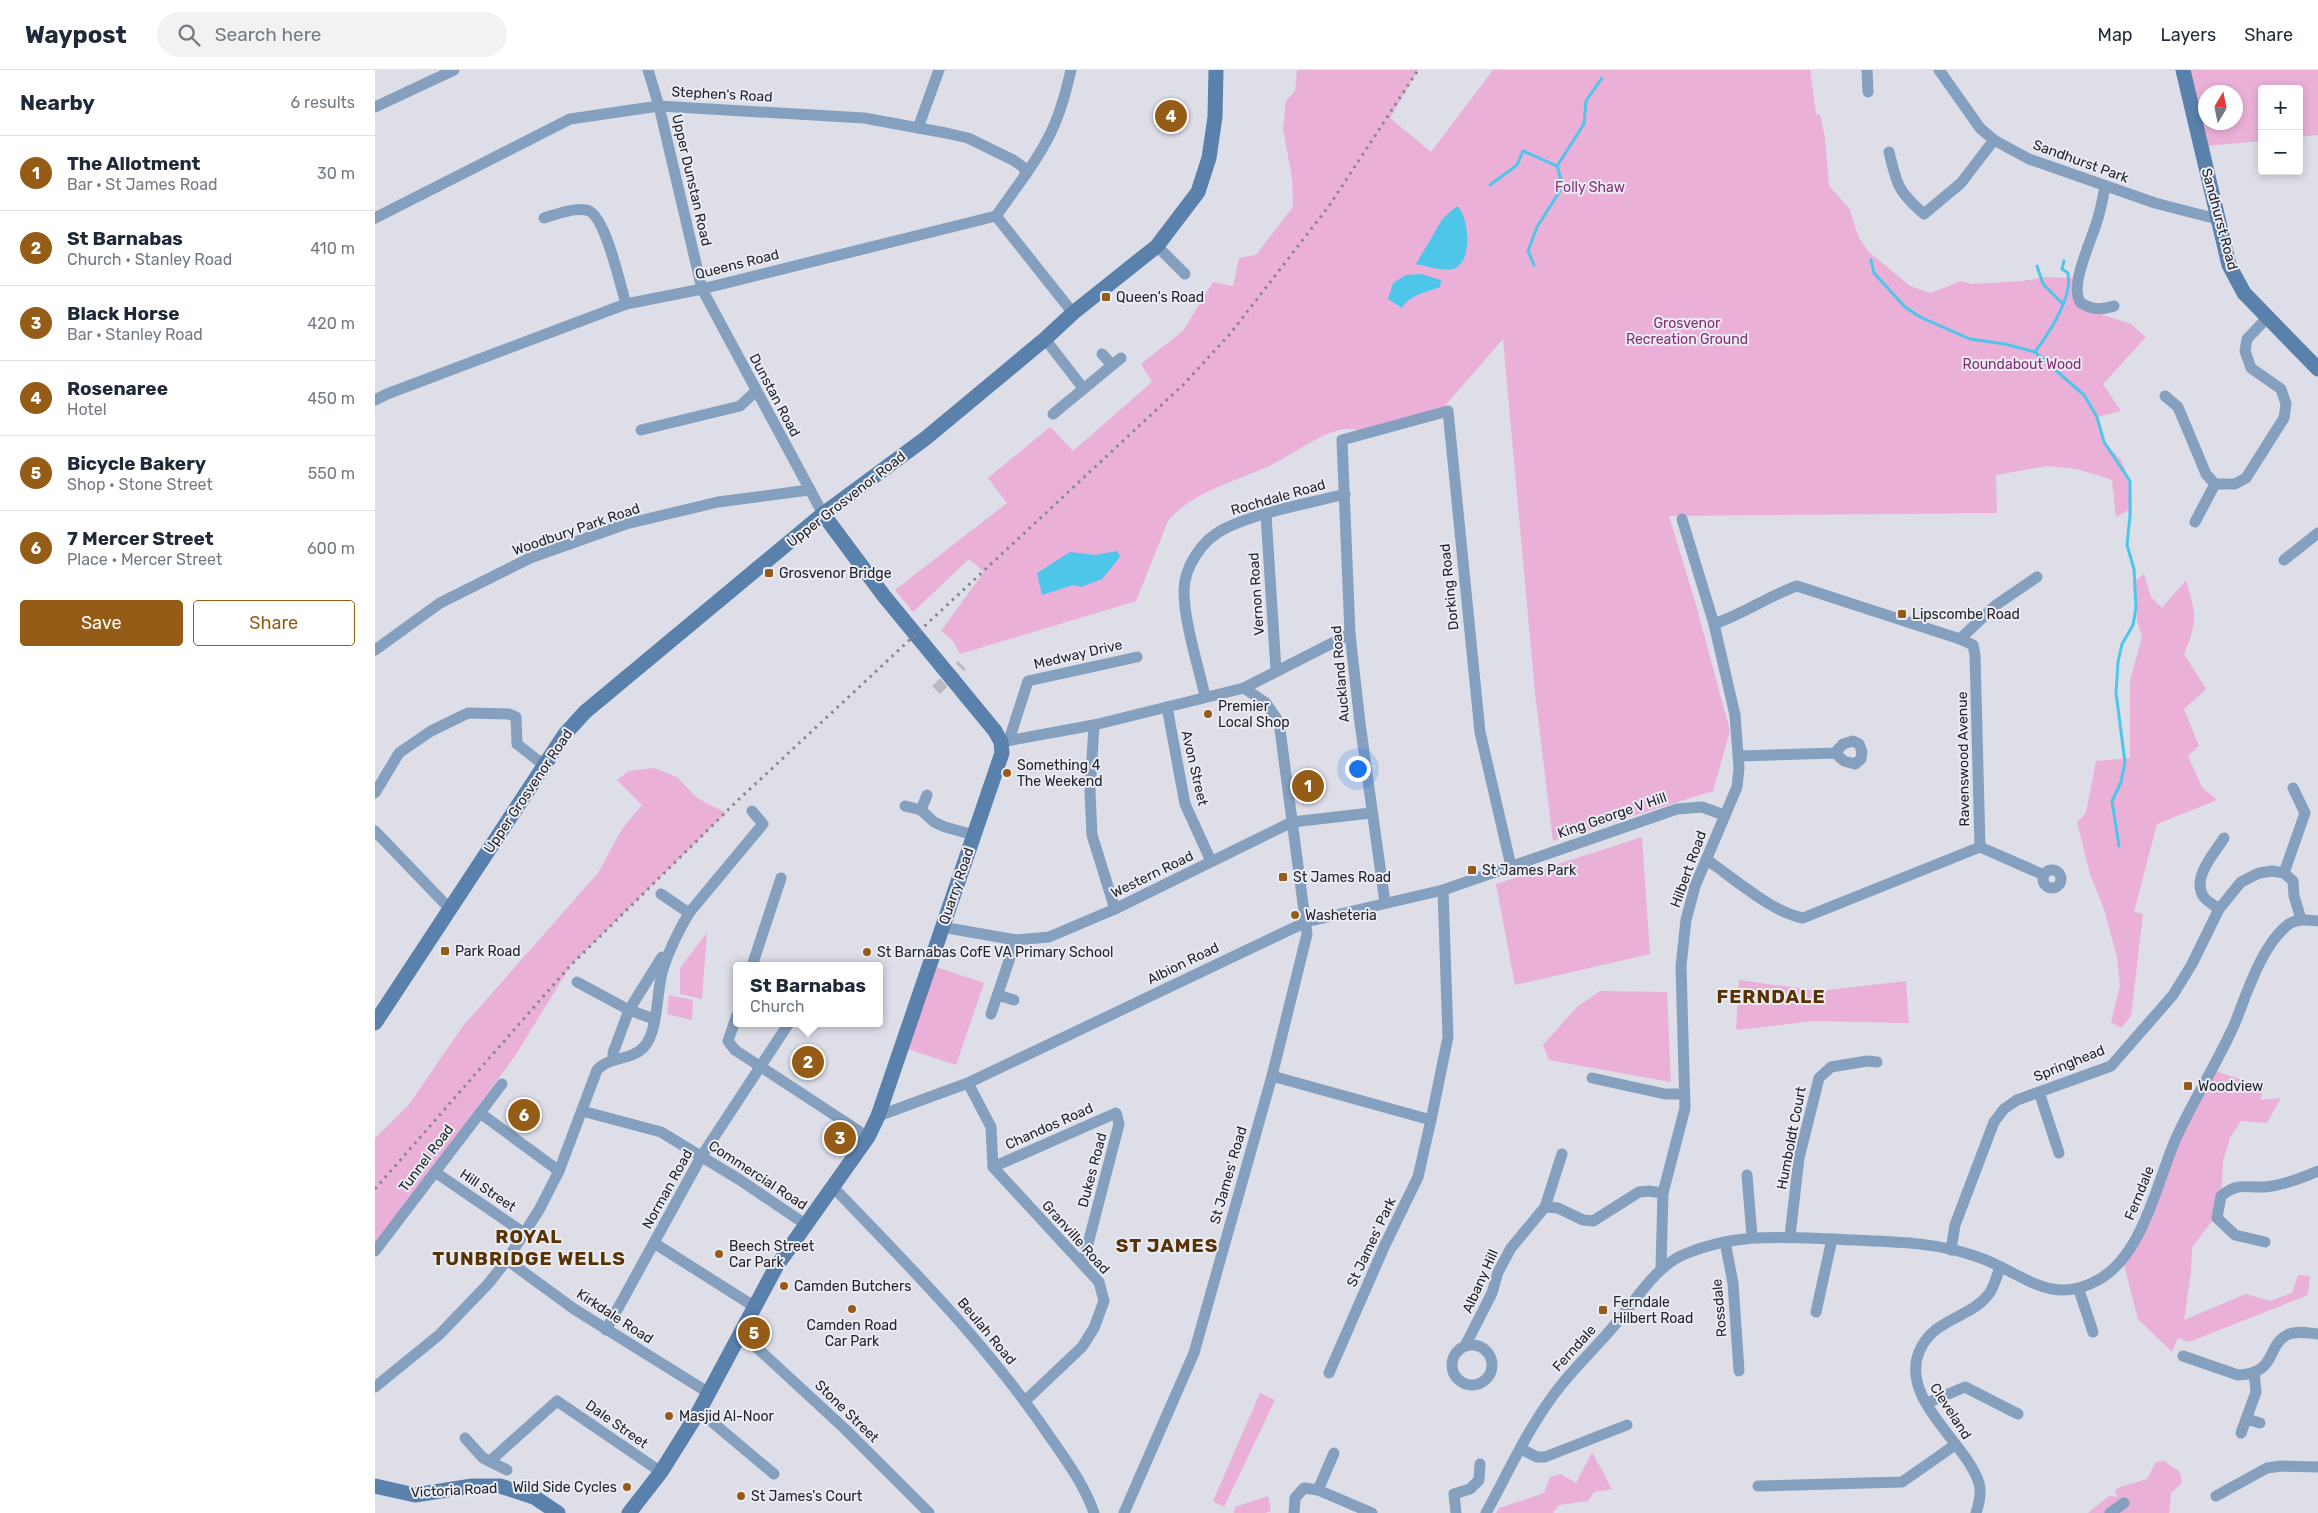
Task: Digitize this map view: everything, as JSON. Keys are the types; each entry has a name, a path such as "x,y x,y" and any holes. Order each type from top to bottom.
{"street":[{"path":"375,107 454,70"},
{"name":"Upper Dunstan Road","path":"648,70 659,106 702,289"},
{"path":"918,128 939,70"},
{"path":"1071,70 1055,127 1045,147 996,216 1073,313"},
{"name":"Upper Grosvenor Road","path":"375,1023 565,734 585,712 823,514 926,438 1045,340 1073,313 1157,246 1198,192 1209,158 1215,117 1216,70"},
{"path":"1867,70 1868,92"},
{"name":"Sandhurst Park","path":"1939,70 1979,128 1994,140 2029,160 2155,203 2217,219"},
{"name":"Sandhurst Road","path":"2183,70 2229,265 2244,293 2318,369"},
{"name":"Stephen's Road","path":"375,218 570,120 659,106 864,118 918,128 968,138 1013,160 1023,167 1026,174"},
{"path":"1889,152 1898,184 1904,196 1924,214 1961,183 1994,140"},
{"path":"2105,186 2097,221 2079,276 2077,294 2081,303 2089,307 2101,310 2114,306"},
{"path":"544,218 568,211 587,210 595,214 604,230 626,304"},
{"name":"Queens Road","path":"375,400 626,304 702,289 996,216"},
{"path":"1157,246 1185,274"},
{"name":"Dunstan Road","path":"702,289 823,514"},
{"path":"2165,396 2178,408 2206,474 2215,484 2235,484 2246,478 2284,418 2286,404 2281,389 2251,368 2245,351 2247,339 2267,318"},
{"path":"1045,340 1083,388"},
{"path":"1053,414 1117,362 1103,354"},
{"path":"641,430 740,406 756,390"},
{"name":"Dorking Road","path":"1342,440 1448,411 1480,732 1511,866"},
{"name":"Auckland Road","path":"1342,440 1350,634 1371,814 1385,903"},
{"path":"2195,522 2215,484"},
{"name":"Woodbury Park Road","path":"375,650 440,603 530,558 626,524 718,502 809,490"},
{"name":"Rochdale Road","path":"1205,696 1185,600 1186,575 1205,543 1223,529 1266,515 1345,494"},
{"path":"823,514 884,596 956,685 1005,741 1094,724 1244,688 1276,670 1350,634"},
{"name":"Vernon Road","path":"1266,515 1276,670"},
{"name":"Hilbert Road","path":"1661,1268 1663,1193 1685,1108 1683,1094 1681,966 1686,920 1695,886 1737,787 1739,756 1735,715 1714,624 1682,519"},
{"path":"2283,560 2318,532"},
{"path":"1714,624 1735,617 1777,593 1797,586 1961,639 1996,605 2037,578"},
{"name":"Ravenswood Avenue","path":"1961,639 1973,645 1975,655 1980,846"},
{"name":"Medway Drive","path":"1005,741 1028,681 1137,656"},
{"path":"1244,688 1266,703 1279,722 1306,922"},
{"name":"Avon Street","path":"1167,707 1185,804 1211,861"},
{"path":"375,793 399,753 431,731 468,712 509,714 516,717 517,744 545,766"},
{"path":"1094,724 1090,792 1092,835 1115,909"},
{"name":"Quarry Road","path":"629,1513 661,1472 699,1411 776,1267 868,1137 877,1116 1005,741"},
{"path":"1739,756 1835,753"},
{"path":"2293,788 2305,813 2284,873 2293,881 2294,896 2301,919 2318,921"},
{"path":"921,810 927,795"},
{"path":"905,806 921,810 934,822 974,835"},
{"name":"King George V Hill","path":"1511,866 1677,809 1702,807 1724,816"},
{"path":"613,1060 613,1053 629,1010 689,913 763,824 752,811"},
{"name":"Western Road","path":"942,927 1016,940 1049,937 1115,909 1292,822 1371,814"},
{"path":"375,831 449,908"},
{"path":"2219,909 2203,898 2199,886 2201,874 2223,838"},
{"path":"1707,860 1790,916 1803,918 1980,846 2044,875"},
{"name":"Albion Road","path":"877,1116 969,1083 1306,922 1443,890 1511,866"},
{"name":"Springhead","path":"1951,1250 1955,1225 1994,1122 2004,1108 2017,1100 2111,1066 2127,1050 2173,995 2192,964 2219,909 2241,882 2259,873 2272,871 2284,873"},
{"path":"753,962 781,878"},
{"name":"St James' Park","path":"1329,1373 1384,1247 1418,1177 1448,1037 1443,890"},
{"path":"661,894 689,913"},
{"name":"Ferndale","path":"1486,1513 1554,1394 1612,1329 1661,1268 1684,1254 1752,1236 1907,1241 1976,1256 2041,1287 2063,1291 2079,1290 2102,1278 2119,1262 2143,1227 2177,1136 2225,1047 2264,955 2289,924 2301,919"},
{"name":"St James' Road","path":"1124,1513 1194,1353 1272,1076 1307,934 1306,922"},
{"path":"375,1387 439,1335 488,1284 507,1260 559,1171 593,1079 602,1064 633,1056 644,1046 653,1032 653,1019 663,969 681,926"},
{"path":"991,1014 1016,940"},
{"path":"577,982 629,1010 653,1019"},
{"path":"998,995 1014,1000"},
{"path":"733,1027 729,1041 735,1050 868,1137"},
{"name":"Norman Road","path":"606,1330 701,1156 786,1027"},
{"name":"Humboldt Court","path":"1790,1236 1799,1158 1819,1078 1831,1067 1867,1061 1877,1062"},
{"path":"1272,1076 1431,1120"},
{"path":"1592,1078 1665,1094 1683,1094"},
{"path":"969,1083 991,1128 993,1167"},
{"name":"Tunnel Road","path":"375,1251 502,1084"},
{"path":"2039,1092 2059,1153"},
{"name":"Commercial Road","path":"582,1111 661,1132 805,1224"},
{"path":"480,1112 559,1171"},
{"name":"Chandos Road","path":"993,1167 1117,1113"},
{"name":"Dukes Road","path":"1083,1263 1119,1124 1117,1113"},
{"name":"Albany Hill","path":"1465,1346 1485,1308 1498,1272 1511,1248 1545,1207 1561,1154"},
{"name":"Granville Road","path":"993,1167 1099,1282 1104,1301 1093,1328 1082,1347 1025,1400"},
{"path":"2265,1242 2235,1235 2217,1218 2221,1196 2233,1187 2266,1187 2300,1179 2318,1171"},
{"name":"Hill Street","path":"435,1172 524,1233"},
{"path":"1747,1175 1752,1236"},
{"name":"Beulah Road","path":"833,1187 945,1303 1025,1400 1067,1463 1093,1513"},
{"path":"1545,1207 1558,1208 1583,1220 1593,1221 1639,1192 1649,1190 1663,1193"},
{"path":"1816,1312 1832,1239"},
{"name":"Rossdale","path":"1725,1242 1733,1283 1739,1371"},
{"path":"654,1243 755,1307"},
{"name":"Kirkdale Road","path":"507,1260 606,1330 709,1393"},
{"name":"Cleveland","path":"1976,1513 1980,1501 1979,1484 1927,1404 1917,1386 1915,1371 1919,1352 1940,1325 1976,1306 1989,1294 2000,1267"},
{"path":"2079,1290 2093,1332"},
{"path":"2183,1356 2238,1375 2254,1372 2265,1367 2277,1344 2287,1335 2302,1332 2318,1334"},
{"name":"Stone Street","path":"741,1333 845,1429 929,1513"},
{"path":"2241,1433 2256,1392 2254,1372"},
{"path":"1927,1404 1965,1387 2018,1414"},
{"name":"Dale Street","path":"490,1461 557,1401 661,1472"},
{"path":"699,1411 775,1474"},
{"path":"2247,1419 2260,1423"},
{"path":"1521,1449 1537,1456 1545,1457 1627,1426"},
{"path":"465,1438 483,1458 507,1470"},
{"path":"1758,1486 1902,1482 1955,1445"},
{"path":"1318,1490 1334,1453"},
{"path":"1455,1513 1454,1494 1470,1489 1479,1480 1480,1464"},
{"path":"2216,1496 2267,1468 2281,1466 2318,1467"},
{"name":"Victoria Road","path":"375,1486 415,1495 472,1486 500,1486 534,1497 558,1513"},
{"path":"1294,1513 1295,1498 1304,1488 1318,1490 1372,1513"},
{"path":"2110,1513 2124,1502"}],"green space":[{"name":"Grosvenor Recreation Ground","path":"1297,70 1418,70 1390,118 1431,152 1493,70 1810,70 1816,114 1820,115 1825,138 1829,186 1849,208 1859,238 1869,252 1910,286 1931,293 1961,281 1972,284 2023,281 2045,277 2077,278 2088,310 2131,324 2146,337 2103,384 2121,411 2097,417 2104,442 2121,460 2130,481 2132,508 2116,517 2112,480 2077,469 2047,466 1996,475 1997,513 1669,516 1696,605 1730,731 1713,791 1553,841 1535,693 1503,339 1444,407 1359,431 1352,429 1338,430 1315,440 1269,466 1215,488 1190,502 1168,521 1136,601 960,654 953,641 941,631 984,572 969,559 913,612 895,590 1007,503 988,478 1050,427 1073,451 1152,382 1141,364 1183,331 1213,282 1233,286 1239,258 1256,255 1293,207 1292,178 1283,129 1286,101 1295,91"},
{"path":"2186,70 2318,70 2318,135 2303,137 2303,85 2258,85 2258,141 2206,146 2202,130 2243,130 2243,85 2198,85 2198,116"},
{"path":"2144,574 2151,597 2162,608 2186,580 2194,617 2192,633 2184,654 2206,689 2184,709 2199,746 2188,756 2202,787 2217,800 2157,824 2134,912 2143,914 2131,1016 2121,1028 2111,1022 2120,985 2117,957 2104,909 2090,874 2077,822 2086,813 2096,761 2130,758 2130,680 2142,637 2137,621 2135,581"},
{"path":"654,768 677,777 697,798 726,813 571,965 515,1056 375,1246 375,1138 408,1106 463,1026 598,873 622,829 642,805 617,780 629,771"},
{"path":"1642,837 1650,954 1515,985 1496,884"},
{"path":"707,933 702,999 680,994 680,968"},
{"path":"936,967 984,983 956,1065 908,1049"},
{"path":"1739,980 1819,991 1906,981 1909,1023 1814,1021 1736,1030"},
{"path":"1600,991 1667,992 1671,1082 1549,1060 1543,1045 1577,1007"},
{"path":"669,995 693,1000 692,1020 667,1014"},
{"path":"2215,1071 2264,1087 2260,1100 2281,1098 2267,1123 2241,1121 2230,1138 2223,1161 2222,1188 2217,1196 2213,1220 2192,1247 2191,1273 2184,1320 2246,1294 2270,1301 2292,1293 2298,1275 2310,1276 2308,1295 2189,1342 2178,1338 2172,1352 2138,1319 2124,1265 2180,1137"},
{"path":"1260,1393 1275,1400 1224,1507 1213,1501"},
{"path":"1592,1452 1612,1489 1594,1492 1588,1501 1559,1505 1553,1513 1496,1513 1499,1508 1544,1493 1550,1477 1561,1474 1576,1483"},
{"path":"2164,1461 2180,1472 2182,1483 2171,1493 2169,1513 2088,1513 2109,1496 2119,1497 2115,1494 2117,1488 2147,1479 2156,1462"},
{"path":"1268,1496 1271,1511 1265,1513 1234,1513 1235,1507"}],"water":[{"path":"1457,206 1464,219 1467,237 1465,256 1461,263 1456,268 1447,270 1416,264 1443,218"},
{"path":"1421,274 1441,280 1440,287 1414,297 1402,308 1388,299 1393,283 1406,275"},
{"path":"1117,551 1120,557 1102,579 1081,587 1073,585 1042,595 1037,573 1070,552 1096,555"}],"waterway":[{"path":"1557,166 1584,124 1586,101 1602,78"},
{"path":"1490,185 1517,165 1523,151 1557,166 1563,186 1537,227 1528,251 1534,265"},
{"path":"1871,260 1874,273 1905,307 1920,317 1970,339 2005,344 2035,352 2084,395 2097,417 2104,442 2130,481 2130,516 2127,545 2134,569 2136,608 2133,625 2122,644 2118,662 2116,693 2125,762 2121,782 2112,801 2119,846"},
{"path":"2035,352 2059,314 2067,293 2069,283 2068,273 2062,269 2064,261"},
{"path":"2037,266 2043,284 2062,303"}],"tunnel":[{"path":"936,690 962,665"}],"railway":[{"path":"375,1189 569,967 736,802 1184,384 1230,334 1329,206 1418,70"}],"place":[{"name":"Rosenaree","path":"1171,116"},
{"name":"Queen's Road","path":"1106,297"},
{"name":"Grosvenor Bridge","path":"769,573"},
{"name":"Lipscombe Road","path":"1902,614"},
{"name":"Premier Local Shop","path":"1208,714"},
{"name":"Something 4 The Weekend","path":"1007,773"},
{"name":"The Allotment","path":"1308,786"},
{"name":"St James Park","path":"1472,870"},
{"name":"St James Road","path":"1283,877"},
{"name":"Washeteria","path":"1295,915"},
{"name":"Park Road","path":"445,951"},
{"name":"St Barnabas CofE VA Primary School","path":"867,952"},
{"name":"St Barnabas","path":"808,1062"},
{"name":"Woodview","path":"2188,1086"},
{"name":"7 Mercer Street","path":"524,1115"},
{"name":"Black Horse","path":"840,1138"},
{"name":"Beech Street Car Park","path":"719,1254"},
{"name":"Camden Butchers","path":"784,1286"},
{"name":"Camden Road Car Park","path":"852,1309"},
{"name":"Ferndale Hilbert Road","path":"1603,1310"},
{"name":"Bicycle Bakery","path":"754,1333"},
{"name":"Masjid Al-Noor","path":"669,1416"},
{"name":"Wild Side Cycles","path":"627,1487"},
{"name":"St James's Court","path":"741,1496"}],"district":[{"name":"FERNDALE","path":"1771,996"},
{"name":"ST JAMES","path":"1167,1245"},
{"name":"ROYAL TUNBRIDGE WELLS","path":"529,1247"}],"park label":[{"name":"Folly Shaw","path":"1590,187"},
{"name":"Roundabout Wood","path":"2022,364"}]}
